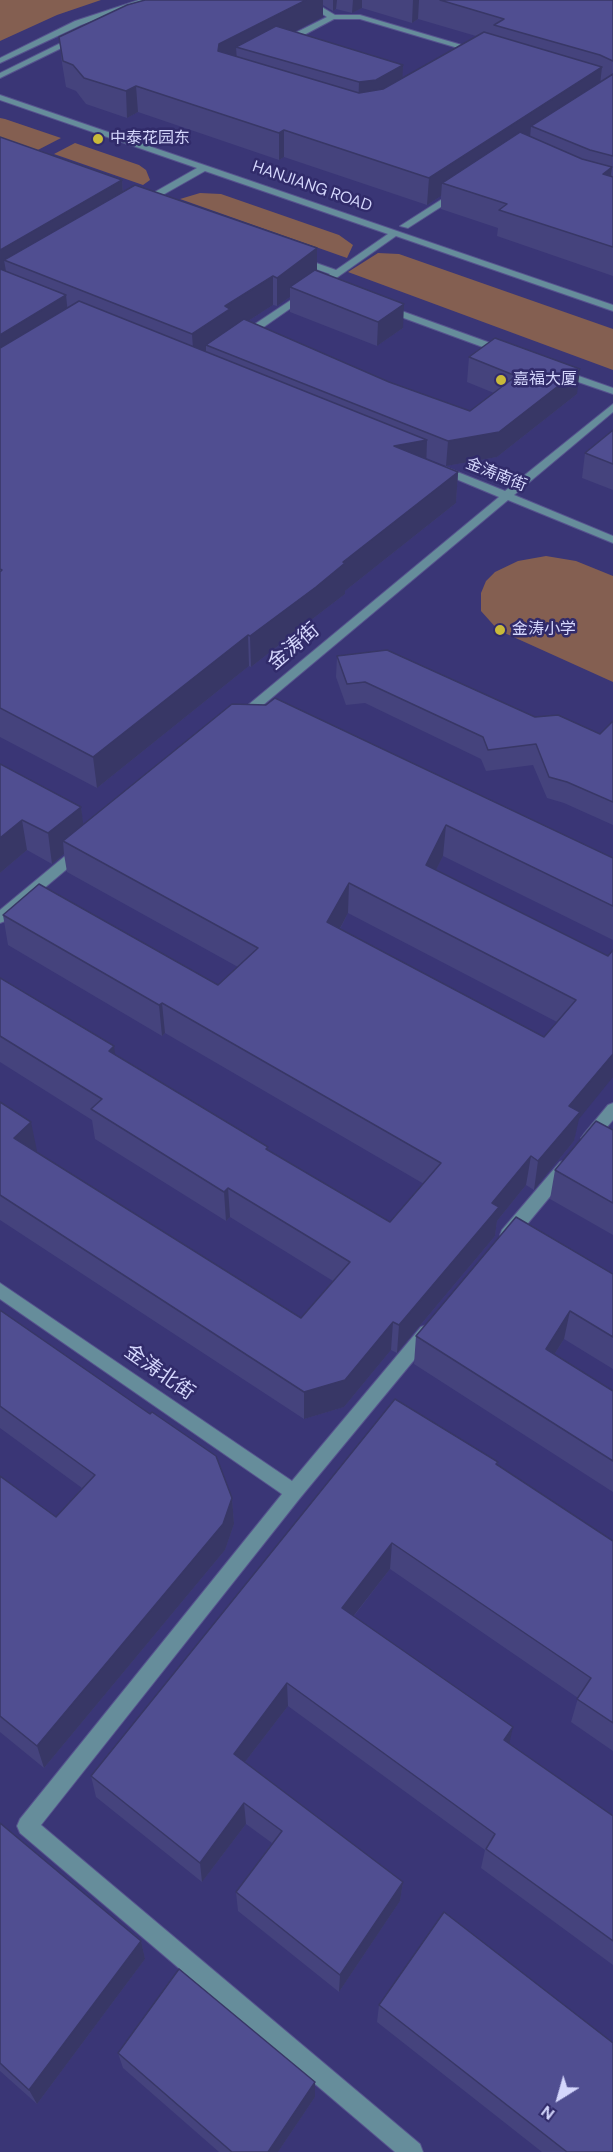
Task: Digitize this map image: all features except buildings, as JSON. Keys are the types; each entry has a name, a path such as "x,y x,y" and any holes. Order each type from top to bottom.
{"street":[{"path":"0,61 78,23 146,0"},
{"path":"305,0 333,17"},
{"path":"273,48 333,17 360,17 493,55"},
{"path":"0,76 89,32"},
{"path":"471,58 482,52"},
{"name":"HANJIANG ROAD","path":"0,88 613,298"},
{"name":"HANJIANG ROAD","path":"0,97 613,308"},
{"path":"133,204 143,203 205,167"},
{"path":"405,226 469,184"},
{"path":"143,203 154,207"},
{"path":"233,344 396,232"},
{"path":"293,258 336,273"},
{"path":"320,285 331,289"},
{"path":"376,305 512,354"},
{"path":"545,367 613,391"},
{"name":"金涛街","path":"230,726 271,699 507,495 613,407"},
{"name":"金涛南街","path":"431,465 613,540"},
{"path":"0,918 90,843"},
{"path":"499,1246 613,1109"},
{"name":"金涛北街","path":"0,1290 294,1492"},
{"path":"412,2152 27,1826 294,1492 438,1319"}],"shaded area":[{"path":"0,0 101,0 57,15 0,41"},
{"path":"0,118 61,138 32,153 0,141"},
{"path":"75,143 139,165 146,170 150,180 143,185 54,154"},
{"path":"200,193 221,194 339,235 353,245 347,258 180,199"},
{"path":"378,253 399,254 613,329 613,370 348,272"},
{"path":"546,556 576,561 613,576 613,682 498,630 481,611 481,593 486,581 495,572 518,561"}],"place":[{"name":"中泰花园东","path":"98,139"},
{"name":"嘉福大厦","path":"501,380"},
{"name":"金涛小学","path":"500,630"}]}
